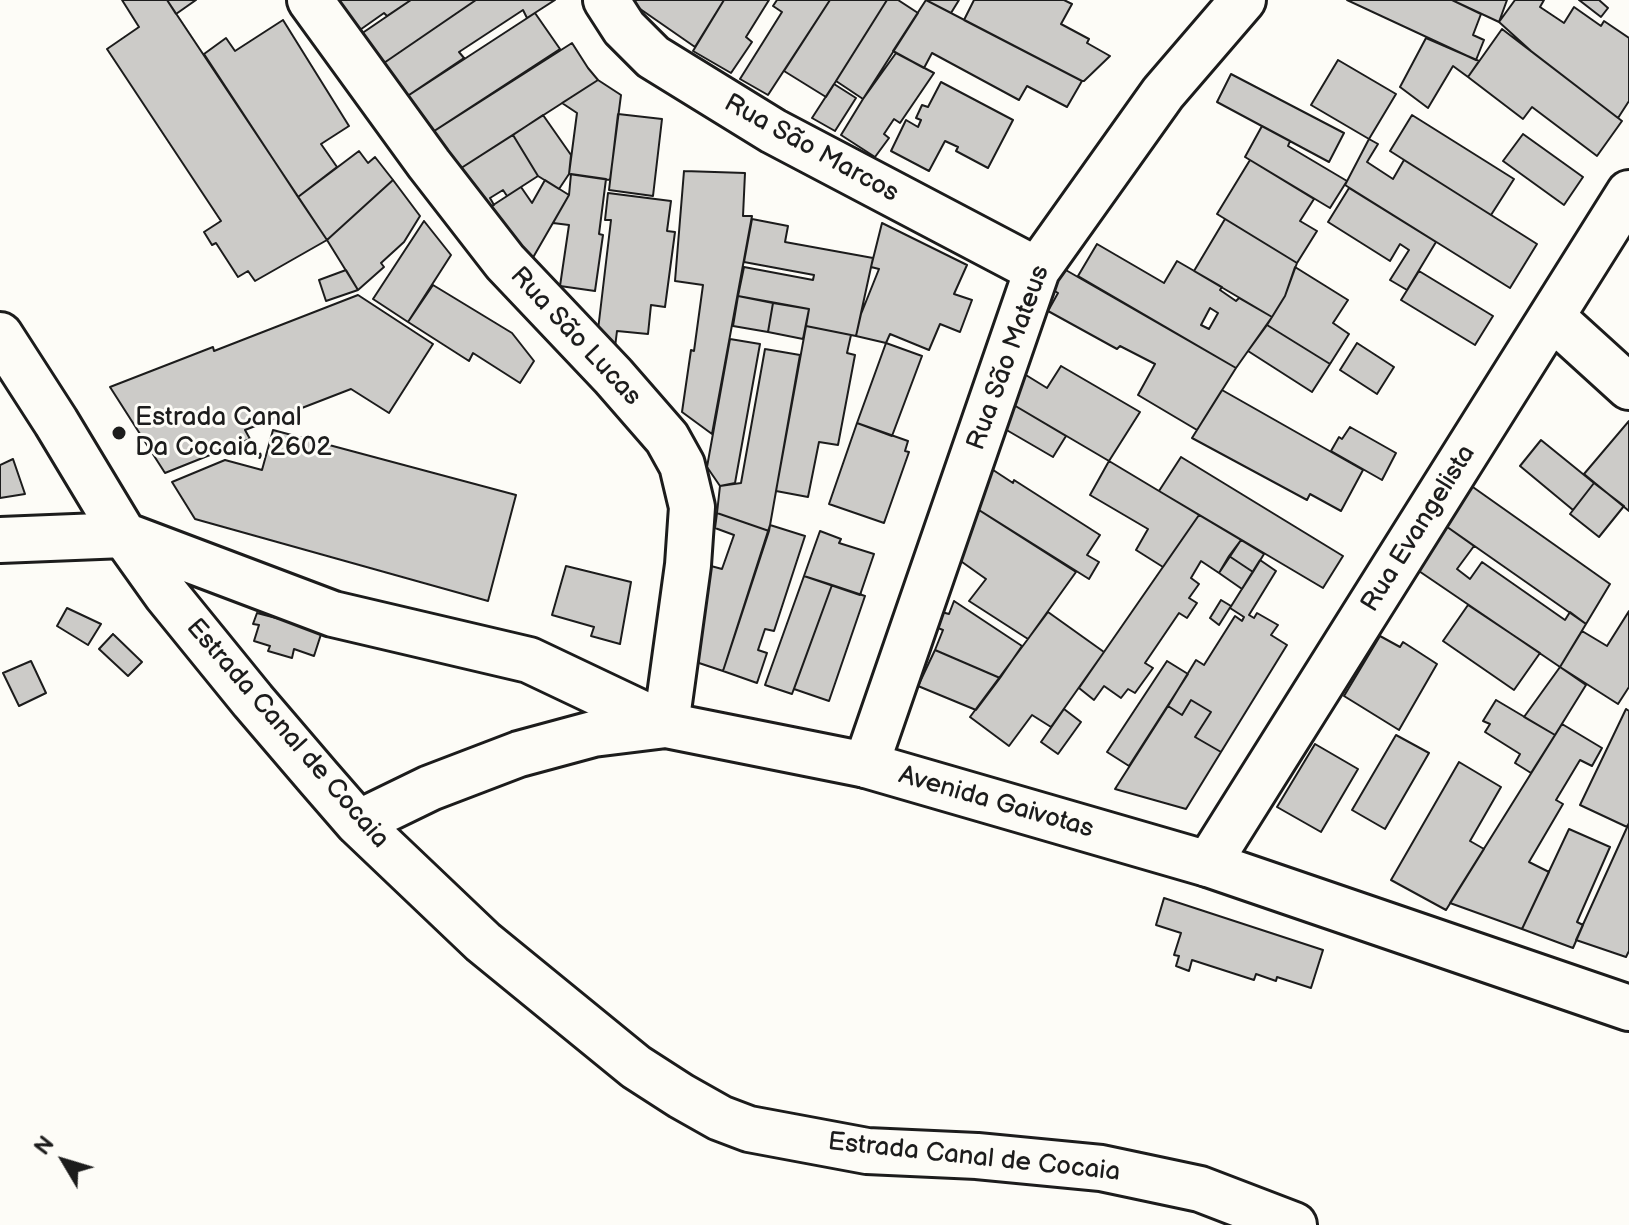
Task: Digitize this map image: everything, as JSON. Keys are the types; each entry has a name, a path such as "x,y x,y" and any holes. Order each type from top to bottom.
{"street":[{"name":"Rua São Lucas","path":"310,0 429,164 505,262 622,386 667,438 682,465 692,507 688,565 666,725"},
{"name":"Rua São Marcos","path":"606,0 624,28 653,57 773,131 1037,270"},
{"name":"Rua São Mateus","path":"866,765 1037,270 1163,93 1243,0"},
{"name":"Rua Evangelista","path":"1208,864 1629,193"},
{"path":"1552,317 1629,387"},
{"name":"Estrada Canal de Cocaia","path":"0,335 124,535 166,594 358,823 483,942 636,1067 720,1118 749,1129 867,1151 977,1156 1101,1168 1200,1189 1294,1225"},
{"path":"0,540 124,535 333,614 529,660 666,725"},
{"name":"Avenida Gaivotas","path":"358,823 430,788 519,754 593,734 666,725 866,765 1208,864 1629,1008"}],"building":[{"path":"122,0 167,0 327,240 255,281 248,271 238,277 216,243 212,245 204,232 221,221 107,49 139,27"},
{"path":"167,0 196,0 176,14"},
{"path":"333,0 411,0 387,16 384,13 357,32"},
{"path":"411,0 476,0 381,65 358,36"},
{"path":"476,0 555,0 527,18 523,10 459,52 464,58 403,99 381,65"},
{"path":"636,0 724,0 695,47 633,4"},
{"path":"724,0 769,0 746,37 752,42 731,73 693,51"},
{"path":"777,0 830,0 768,95 740,79 782,12 773,6"},
{"path":"830,0 887,0 826,97 784,71"},
{"path":"887,0 898,0 918,13 863,99 836,81"},
{"path":"926,0 1082,81 1067,107 1027,86 1019,100 932,53 924,68 893,51"},
{"path":"926,0 959,0 951,13"},
{"path":"974,0 1064,0 1072,4 1061,24 1089,39 1087,43 1110,56 1082,81 964,20"},
{"path":"1347,0 1452,0 1481,14 1473,35 1484,40 1476,60"},
{"path":"1452,0 1507,0 1499,22"},
{"path":"1515,0 1544,0 1540,7 1564,23 1574,7 1601,26 1604,21 1629,38 1629,101 1618,118 1531,51 1499,22"},
{"path":"1579,0 1599,0 1608,8 1601,17"},
{"path":"535,13 560,49 428,135 403,99"},
{"path":"283,20 349,126 321,144 337,167 298,197 204,54 226,38 235,51"},
{"path":"1502,29 1622,121 1597,156 1532,107 1523,119 1468,77"},
{"path":"1426,38 1479,61 1468,77 1453,66 1428,108 1400,87"},
{"path":"572,43 598,80 455,172 428,135"},
{"path":"896,53 934,73 900,123 894,119 884,134 889,138 875,157 841,135"},
{"path":"1338,60 1396,94 1369,139 1311,105"},
{"path":"1231,74 1344,133 1329,162 1217,102"},
{"path":"598,80 621,95 610,180 569,174 577,113 562,103"},
{"path":"941,82 1013,120 988,168 956,151 958,147 945,141 929,171 891,151 906,120 918,127 921,120 916,118 922,105 928,107"},
{"path":"834,84 856,98 835,131 812,118"},
{"path":"618,114 662,119 653,196 609,190"},
{"path":"543,115 571,155 569,174 559,189 538,176 513,135"},
{"path":"1412,115 1514,179 1491,215 1390,151"},
{"path":"1262,126 1290,141 1288,146 1347,181 1330,208 1245,157"},
{"path":"1523,134 1583,177 1564,205 1503,161"},
{"path":"513,135 538,176 507,196 503,190 490,198 494,205 484,211 455,172"},
{"path":"1369,139 1378,144 1367,162 1393,179 1404,160 1537,244 1510,288 1345,185"},
{"path":"359,151 368,163 375,157 393,180 327,240 298,197"},
{"path":"1250,160 1314,199 1300,221 1317,231 1297,263 1217,214"},
{"path":"684,171 745,173 743,216 752,216 712,434 682,412 703,285 675,281"},
{"path":"571,174 606,179 599,234 603,235 595,291 560,286 569,225 553,223 569,195"},
{"path":"393,180 420,216 404,242 381,263 384,267 358,290 327,240"},
{"path":"545,180 569,195 531,261 484,211 521,187 532,203"},
{"path":"1349,188 1436,242 1407,290 1390,280 1409,250 1400,244 1390,261 1328,222"},
{"path":"608,193 671,201 667,231 675,232 665,307 651,305 648,334 617,331 615,347 598,330 611,220 605,220"},
{"path":"752,219 788,226 785,242 873,258 856,336 806,326 809,309 738,296 744,267 813,280 814,275 744,262"},
{"path":"1225,219 1297,263 1285,296 1272,317 1194,271"},
{"path":"424,221 451,255 408,322 373,299"},
{"path":"882,223 967,265 954,294 972,300 960,332 940,324 929,350 890,334 886,343 856,336 861,314 879,269 871,267"},
{"path":"1097,244 1164,283 1177,261 1222,287 1220,290 1236,301 1239,298 1272,317 1236,368 1078,276","holes":["1210,308 1218,313 1209,329 1201,325"]},
{"path":"1295,267 1348,300 1333,323 1349,334 1330,364 1267,325 1285,296"},
{"path":"1064,269 1236,368 1197,430 1138,395 1155,364 1120,346 1117,349 1048,311 1058,293 1053,290"},
{"path":"346,270 358,290 326,301 319,280"},
{"path":"1419,271 1493,316 1475,345 1401,300"},
{"path":"433,285 512,333 534,361 520,383 473,353 469,361 408,322"},
{"path":"358,295 433,344 389,413 351,389 245,430 250,439 165,473 110,387 213,347 214,351"},
{"path":"738,296 773,303 768,332 733,326"},
{"path":"773,303 809,309 803,339 768,332"},
{"path":"1267,325 1330,364 1312,392 1248,351"},
{"path":"806,326 851,335 847,353 855,355 838,445 819,442 808,497 776,491"},
{"path":"730,339 760,344 735,483 720,486 707,467"},
{"path":"886,343 922,356 892,436 857,423"},
{"path":"1357,343 1394,367 1377,394 1340,370"},
{"path":"765,349 800,355 769,531 717,513 720,486 741,483"},
{"path":"1061,366 1140,412 1109,461 1007,401 1021,372 1047,388"},
{"path":"1222,390 1363,470 1341,511 1310,494 1307,500 1192,438"},
{"path":"1007,401 1066,436 1053,457 998,425"},
{"path":"1629,421 1629,511 1584,474"},
{"path":"857,423 908,441 905,451 909,452 884,523 829,504"},
{"path":"1350,427 1396,453 1382,480 1331,451 1339,437 1342,439"},
{"path":"273,430 516,495 488,601 195,519 172,482 225,460 262,470"},
{"path":"1541,440 1594,483 1573,510 1520,466"},
{"path":"1181,457 1343,556 1323,588 1159,491"},
{"path":"13,459 25,494 0,498 0,465"},
{"path":"1109,461 1199,515 1163,567 1136,550 1148,529 1090,495"},
{"path":"984,464 1100,535 1087,555 1099,562 1089,579 971,505"},
{"path":"1594,483 1624,506 1599,537 1570,514"},
{"path":"1470,485 1610,584 1586,624 1443,524"},
{"path":"971,505 1076,572 1028,639 969,601 986,579 955,557"},
{"path":"717,513 769,531 723,671 696,662 711,566 722,569 734,535 715,528"},
{"path":"1199,515 1241,540 1219,573 1201,561 1191,578 1199,584 1189,598 1197,603 1187,618 1179,613 1145,663 1153,668 1135,693 1128,689 1121,698 1104,686 1094,700 1079,688"},
{"path":"1443,524 1474,546 1457,569 1470,579 1482,562 1565,620 1570,612 1586,624 1560,667 1413,567"},
{"path":"770,525 805,536 774,631 765,629 758,650 767,653 757,683 723,671"},
{"path":"820,531 841,539 839,543 874,554 860,595 804,576"},
{"path":"1241,540 1264,554 1253,572 1229,556"},
{"path":"1229,556 1253,572 1242,589 1219,573"},
{"path":"1260,560 1276,571 1249,615 1254,618 1257,613 1278,625 1271,635 1287,645 1221,752 1195,737 1211,712 1191,700 1182,715 1168,706 1196,660 1204,665 1235,616 1242,621 1244,617 1230,608"},
{"path":"566,566 631,582 620,644 591,636 594,627 552,615"},
{"path":"804,576 832,585 792,694 765,685"},
{"path":"832,585 865,596 829,701 794,689"},
{"path":"1221,600 1231,606 1219,625 1210,618"},
{"path":"954,601 1022,646 1000,678 935,650 943,630 933,626 938,611 949,614"},
{"path":"1468,605 1540,653 1514,690 1443,641"},
{"path":"67,608 101,624 88,645 57,626"},
{"path":"1629,611 1629,687 1618,704 1560,667 1582,631 1607,646"},
{"path":"1048,612 1104,652 1051,727 1032,715 1009,746 970,717"},
{"path":"257,613 324,625 314,656 294,649 292,658 268,651 270,646 254,641 259,625 253,624"},
{"path":"113,634 142,662 128,676 99,649"},
{"path":"1380,636 1400,647 1403,642 1437,664 1399,730 1344,696"},
{"path":"935,650 1000,678 976,710 918,686"},
{"path":"31,661 46,693 19,706 3,673"},
{"path":"1167,661 1188,674 1129,766 1107,752"},
{"path":"1560,667 1586,685 1555,735 1524,717"},
{"path":"1191,700 1211,712 1195,737 1221,752 1186,809 1115,789 1168,706 1182,715"},
{"path":"1496,700 1555,735 1531,773 1515,763 1520,754 1485,732 1490,724 1483,721"},
{"path":"1064,709 1081,722 1058,754 1041,742"},
{"path":"1626,709 1629,711 1627,827 1580,805"},
{"path":"1562,724 1602,748 1592,766 1580,760 1556,800 1563,804 1529,862 1549,872 1522,929 1450,903"},
{"path":"1396,735 1429,753 1385,829 1352,810"},
{"path":"1315,744 1358,769 1321,832 1277,807"},
{"path":"1459,762 1501,787 1470,841 1484,849 1446,910 1391,880"},
{"path":"1629,823 1629,951 1626,957 1576,940"},
{"path":"1569,829 1610,847 1577,922 1583,925 1573,948 1522,929"},
{"path":"1164,898 1323,950 1311,988 1256,974 1254,980 1192,960 1189,971 1176,966 1179,956 1174,955 1181,933 1156,925"}],"place":[{"name":"Estrada Canal Da Cocaia, 2602","path":"119,433"}]}
